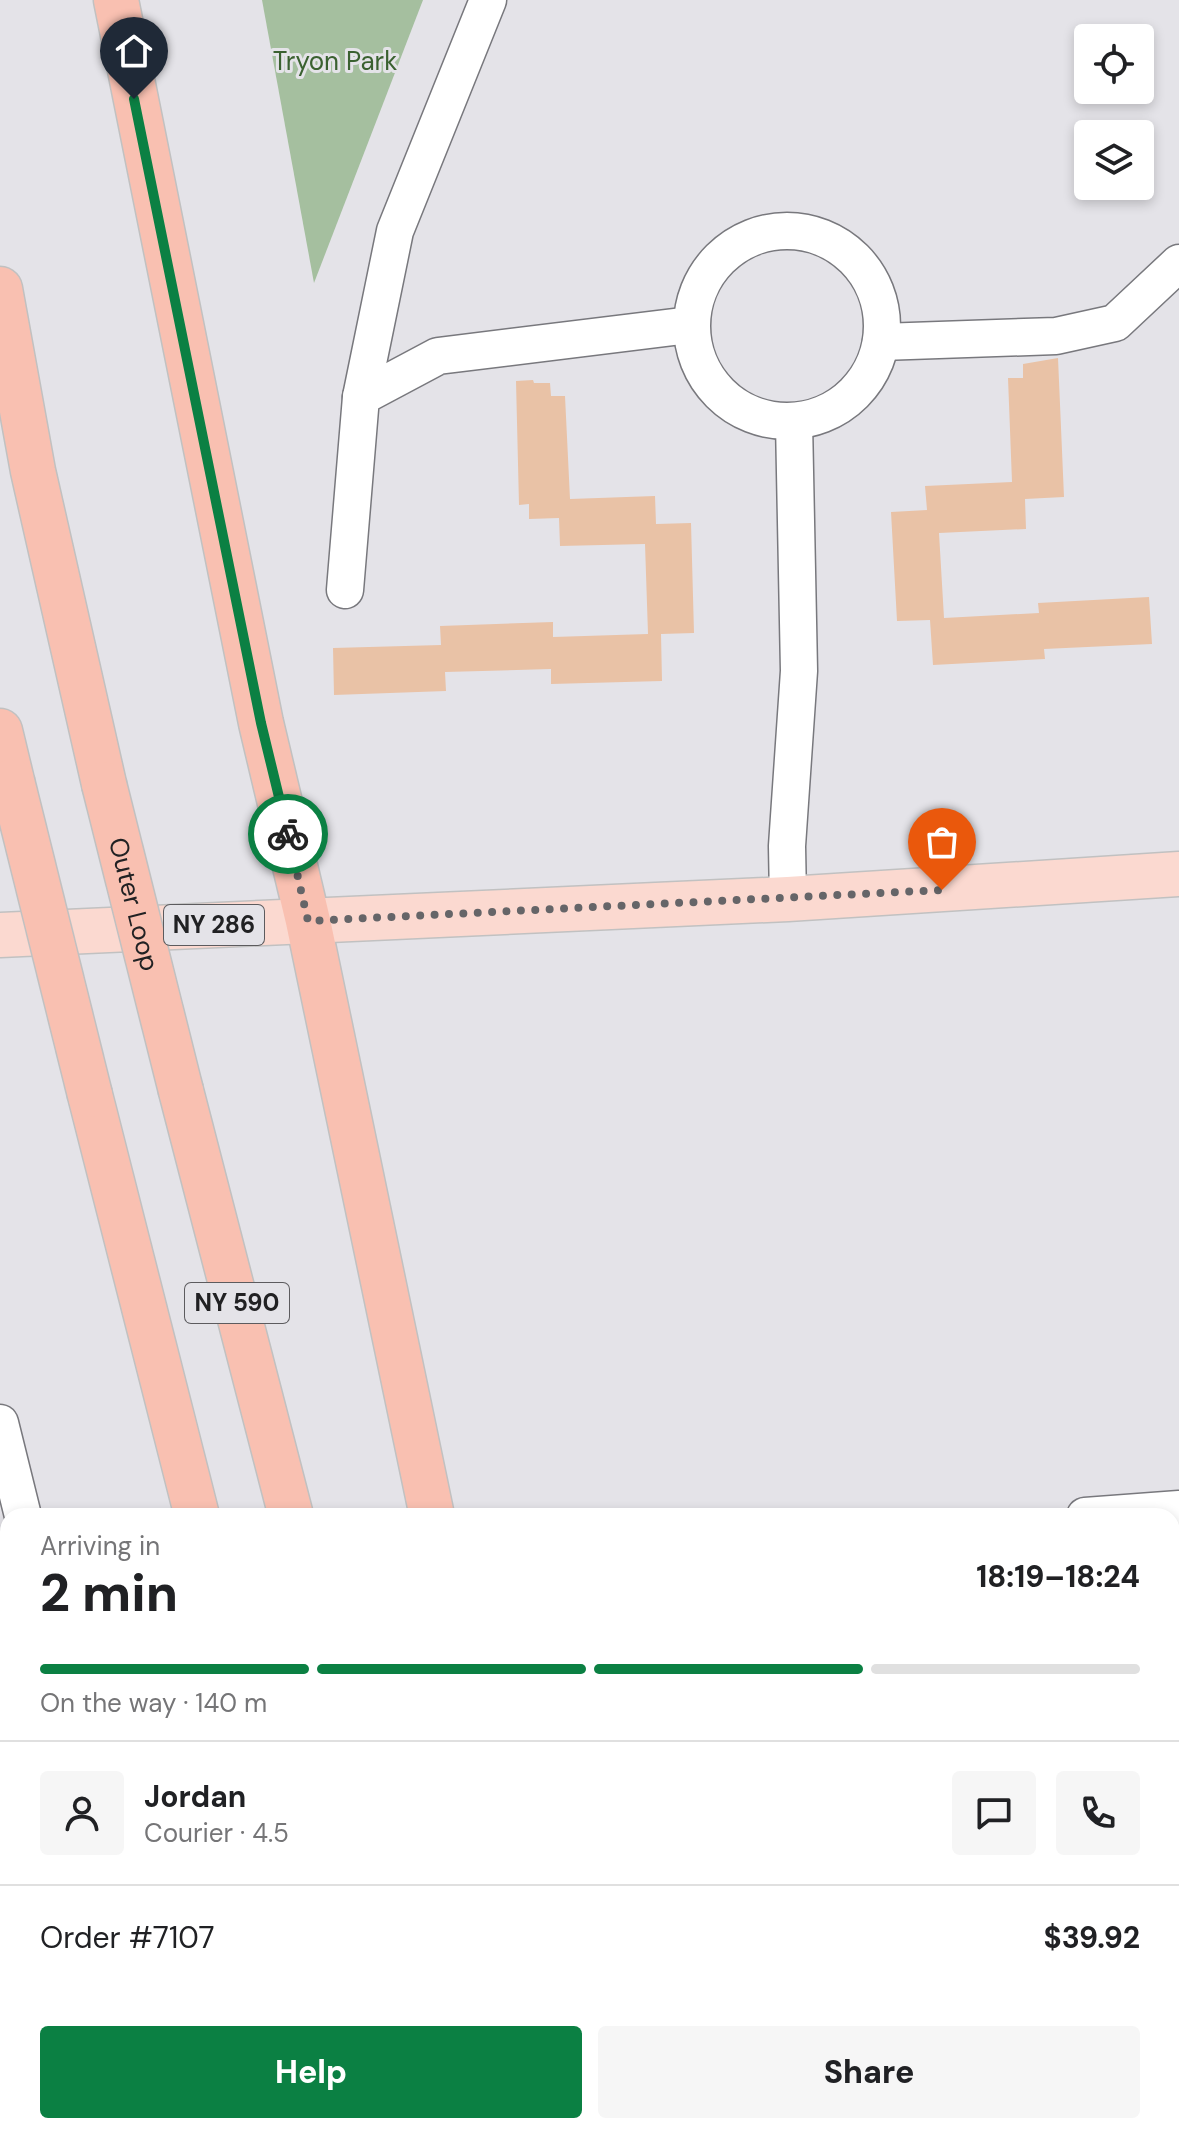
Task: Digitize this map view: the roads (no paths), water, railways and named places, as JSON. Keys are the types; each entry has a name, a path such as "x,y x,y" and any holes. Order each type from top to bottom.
{"highway":[{"path":"116,0 261,723 308,921 430,1508"},
{"name":"Outer Loop","path":"0,289 33,471 104,784 289,1508"},
{"name":"NY 590","path":"0,731 195,1508"}],"main road":[{"name":"NY 286","path":"0,935 788,899 1179,874"}],"street":[{"path":"345,590 361,397 395,231 488,0"},
{"path":"796,230 827,239 853,256 872,281 882,311 881,342 871,372 851,397 825,414 794,422 762,419 733,406 710,384 695,356 690,325 696,294 712,266 723,255 735,245 764,233 796,230"},
{"path":"881,342 1056,336 1115,323 1179,263"},
{"path":"361,397 438,356 690,325"},
{"path":"788,899 787,846 799,671 794,422"},
{"path":"0,1423 21,1508"}],"park label":[{"name":"Tryon Park","path":"335,61"}]}
